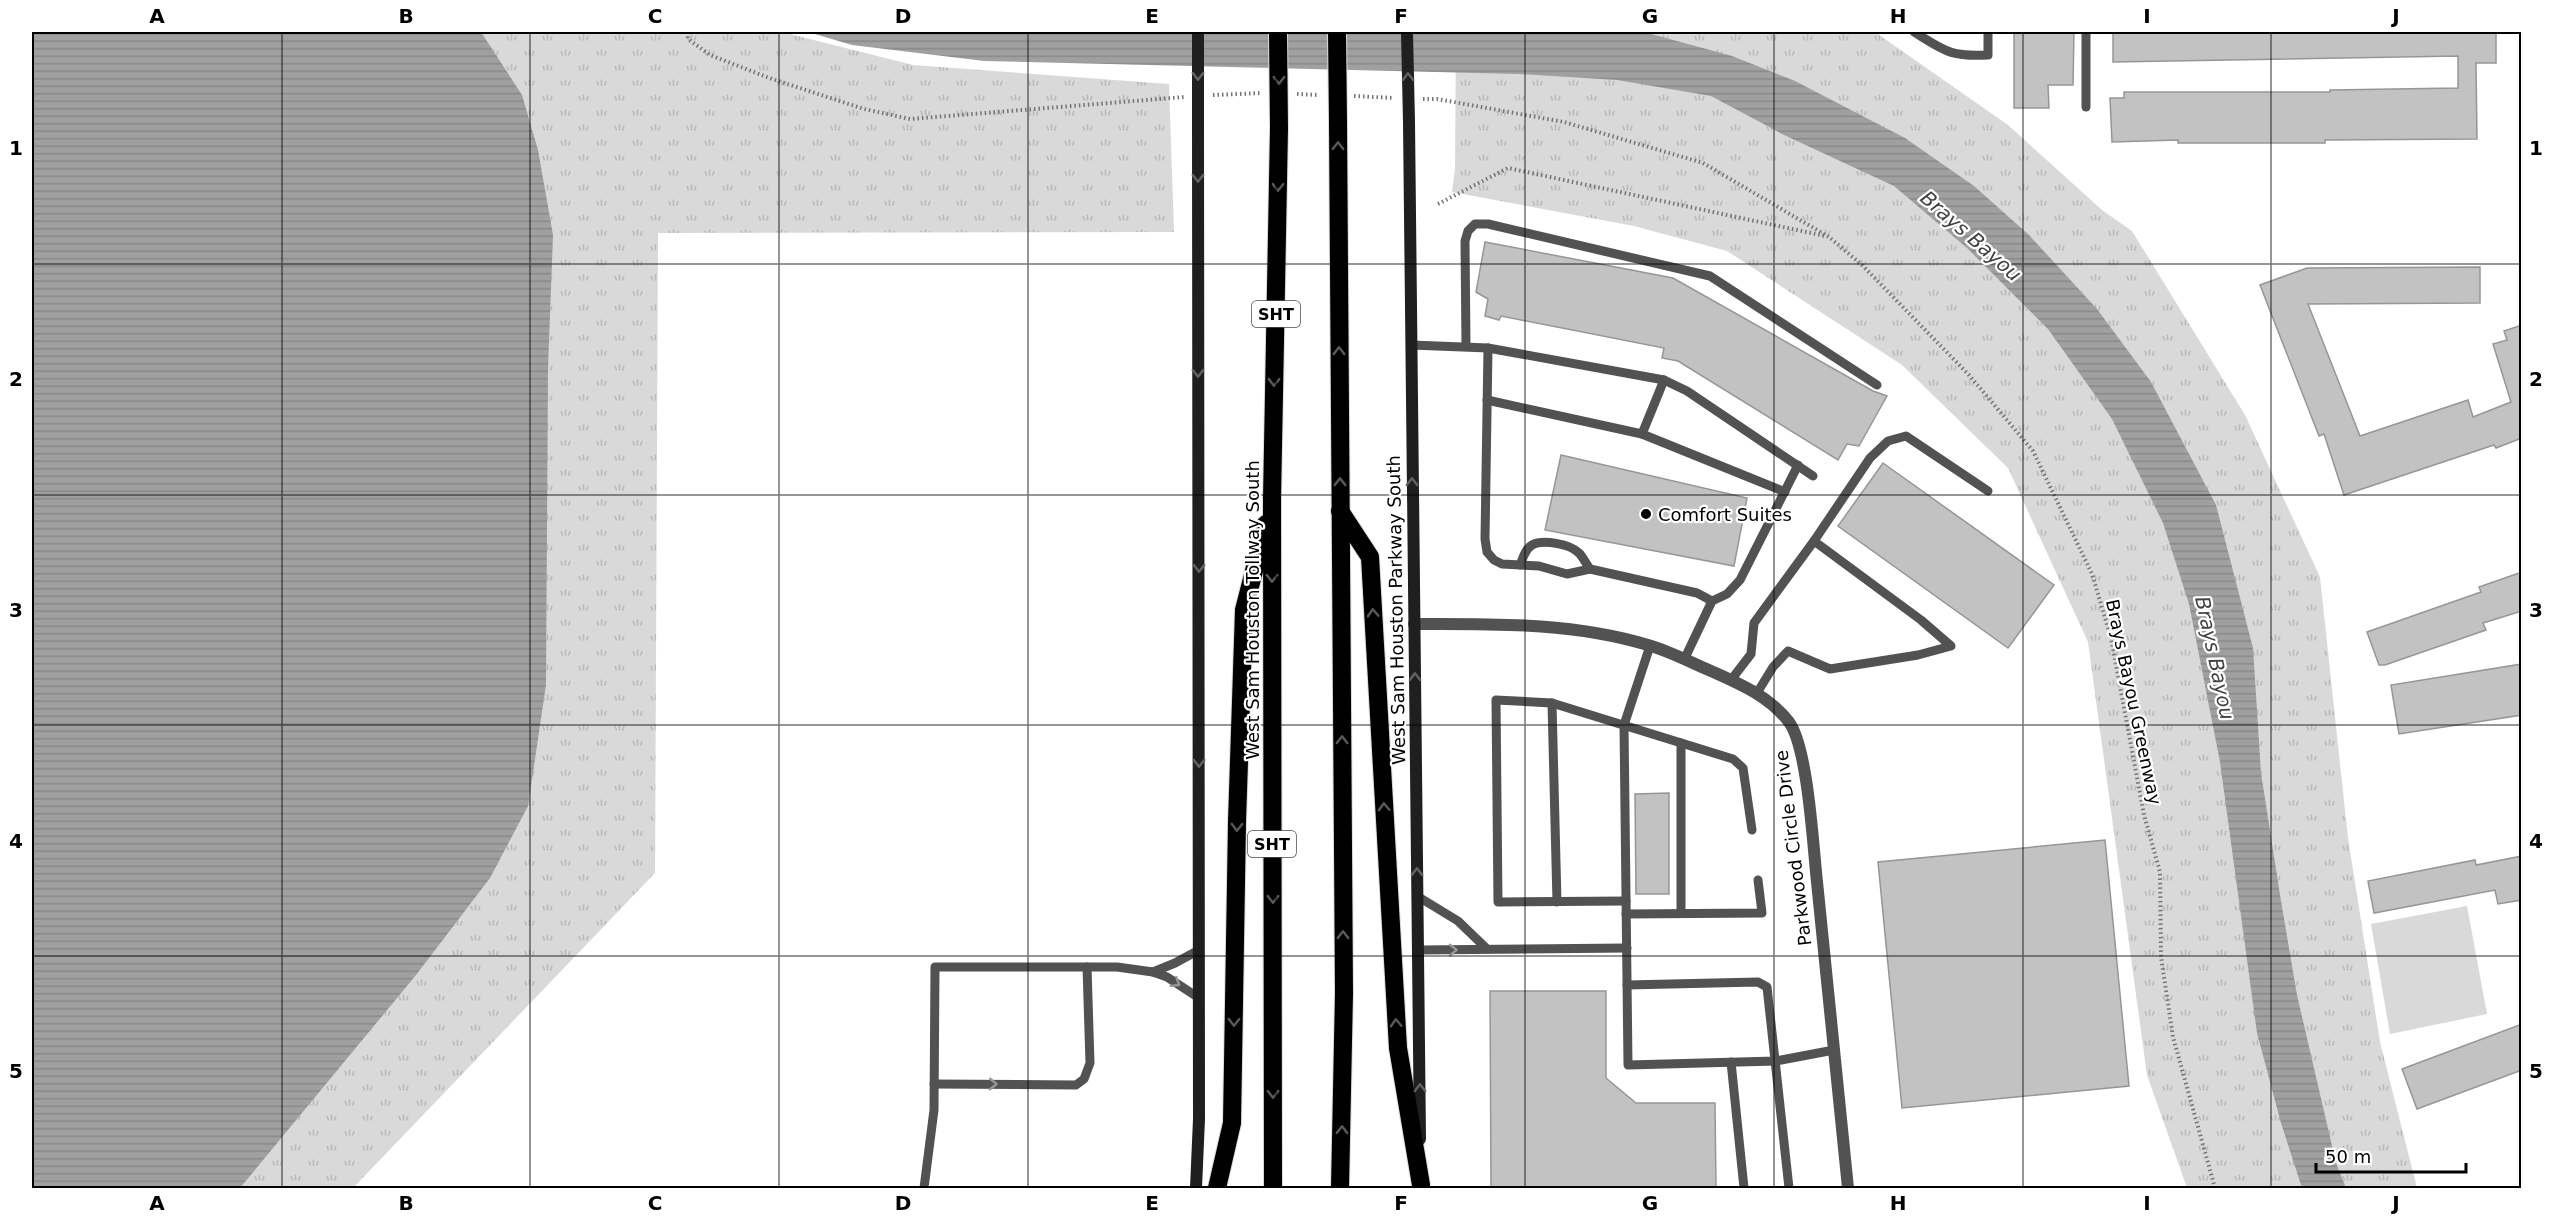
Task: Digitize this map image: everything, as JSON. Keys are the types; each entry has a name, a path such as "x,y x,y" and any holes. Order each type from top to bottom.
{"highway":[{"name":"West Sam Houston Tollway South","path":"1273,1188 1272,499 1279,128 1278,32"},
{"path":"1337,32 1344,993 1340,1188"},
{"path":"1217,1188 1232,1123 1236,822 1244,610 1272,499"},
{"path":"1340,511 1370,557 1398,1048 1421,1186"}],"main road":[{"path":"1196,1188 1199,998 1198,32"},
{"name":"West Sam Houston Parkway South","path":"1407,32 1421,1186"}],"street":[{"name":"Parkwood Circle Drive","path":"1414,624 1515,624 1573,629 1650,646 1756,693 1776,706 1791,724 1800,744 1848,1188"}],"lane":[{"path":"1914,32 1947,52 1963,56 1988,55 1988,32"},
{"path":"2086,32 2086,107"},
{"path":"1466,346 1465,241 1468,231 1475,224 1488,224 1710,276 1877,385"},
{"path":"1411,345 1488,348 1664,380 1687,391 1813,476"},
{"path":"1488,348 1487,552 1494,560 1502,564 1539,566 1567,574 1590,569 1697,593 1712,601"},
{"path":"1642,434 1664,380"},
{"path":"1487,400 1642,434 1785,492"},
{"path":"1731,680 1751,654 1754,623 1814,541 1870,458 1888,441 1906,436 1988,491"},
{"path":"1684,660 1712,601 1727,594 1740,580 1798,465"},
{"path":"1756,693 1773,667 1788,651 1830,669 1918,655 1951,646 1921,620 1814,541"},
{"path":"1520,565 1526,550 1533,544 1545,543 1569,547 1579,552 1590,569"},
{"path":"1650,646 1624,725 1628,1065 1776,1060 1834,1050"},
{"path":"1626,901 1498,902 1496,700 1552,703 1733,759 1743,768 1752,830"},
{"path":"1552,703 1557,902"},
{"path":"1681,743 1681,914"},
{"path":"1626,914 1762,913 1758,880"},
{"path":"1417,896 1458,921 1487,950"},
{"path":"1418,950 1627,948"},
{"path":"1153,972 1199,951"},
{"path":"924,1188 934,1110 935,967 1117,967 1153,972 1167,977 1199,998"},
{"path":"934,1084 1076,1085 1084,1079 1090,1063 1087,967"},
{"path":"1627,985 1758,982 1767,987 1789,1188"},
{"path":"1731,1062 1744,1188"}],"path":[{"name":"Brays Bayou Greenway","path":"1438,204 1508,168 1829,237 1862,266 1969,375 2033,451 2092,574 2111,638 2144,815 2160,872 2161,957 2173,1037 2215,1188"}],"green space":[{"path":"32,32 782,32 913,65 1169,84 1174,232 658,233 655,873 353,1188 32,1188"},
{"path":"1456,32 1875,32 2008,125 2102,210 2132,231 2245,415 2320,577 2348,838 2380,1042 2417,1188 2187,1188 2147,1075 2088,642 2008,468 1902,365 1727,251 1634,226 1452,192 1455,169"},
{"path":"2467,906 2487,1014 2390,1034 2371,924"}],"water":[{"path":"32,32 481,32 522,95 538,150 553,235 548,368 546,685 528,806 490,878 416,975 240,1188 32,1188"},
{"name":"Brays Bayou","path":"808,32 1644,32 1732,56 1795,81 1905,138 1974,186 2029,235 2097,309 2151,382 2216,505 2253,648 2261,773 2297,995 2336,1163 2346,1188 2302,1188 2281,1123 2257,1033 2220,762 2189,604 2163,523 2112,419 2048,329 1967,248 1894,186 1784,135 1711,96 1617,80 1518,74 984,61 852,45"}],"building":[{"path":"2014,32 2074,32 2073,85 2048,85 2049,108 2014,108"},
{"path":"2113,32 2496,32 2496,63 2476,63 2477,139 2325,140 2325,143 2178,143 2178,140 2112,142 2110,98 2124,98 2124,92 2330,92 2330,90 2458,88 2458,56 2113,62"},
{"path":"1485,242 1673,278 1873,391 1887,396 1859,446 1847,444 1838,460 1678,361 1662,358 1664,348 1501,316 1499,320 1485,316 1488,299 1476,292"},
{"path":"2480,267 2480,303 2308,304 2360,436 2468,400 2473,417 2511,402 2493,344 2507,340 2504,331 2522,325 2522,438 2496,448 2494,445 2344,495 2324,434 2319,436 2260,285 2307,268"},
{"name":"Comfort Suites","path":"1561,455 1747,498 1734,566 1545,530"},
{"path":"1883,463 2054,585 2008,648 1838,526"},
{"path":"2522,572 2522,611 2483,623 2486,630 2385,665 2379,665 2367,632 2481,592 2479,587"},
{"path":"2522,664 2522,715 2399,734 2391,685"},
{"path":"1669,793 1669,894 1636,894 1635,794"},
{"path":"2105,840 2129,1086 1902,1108 1878,862"},
{"path":"2522,856 2522,900 2498,904 2495,890 2374,913 2368,881 2475,860 2476,865"},
{"path":"1490,991 1606,991 1606,1078 1636,1103 1715,1103 1716,1188 1491,1188"},
{"path":"2522,1024 2522,1070 2417,1109 2402,1069"}],"place":[{"name":"Comfort Suites","path":"1646,514"}]}
